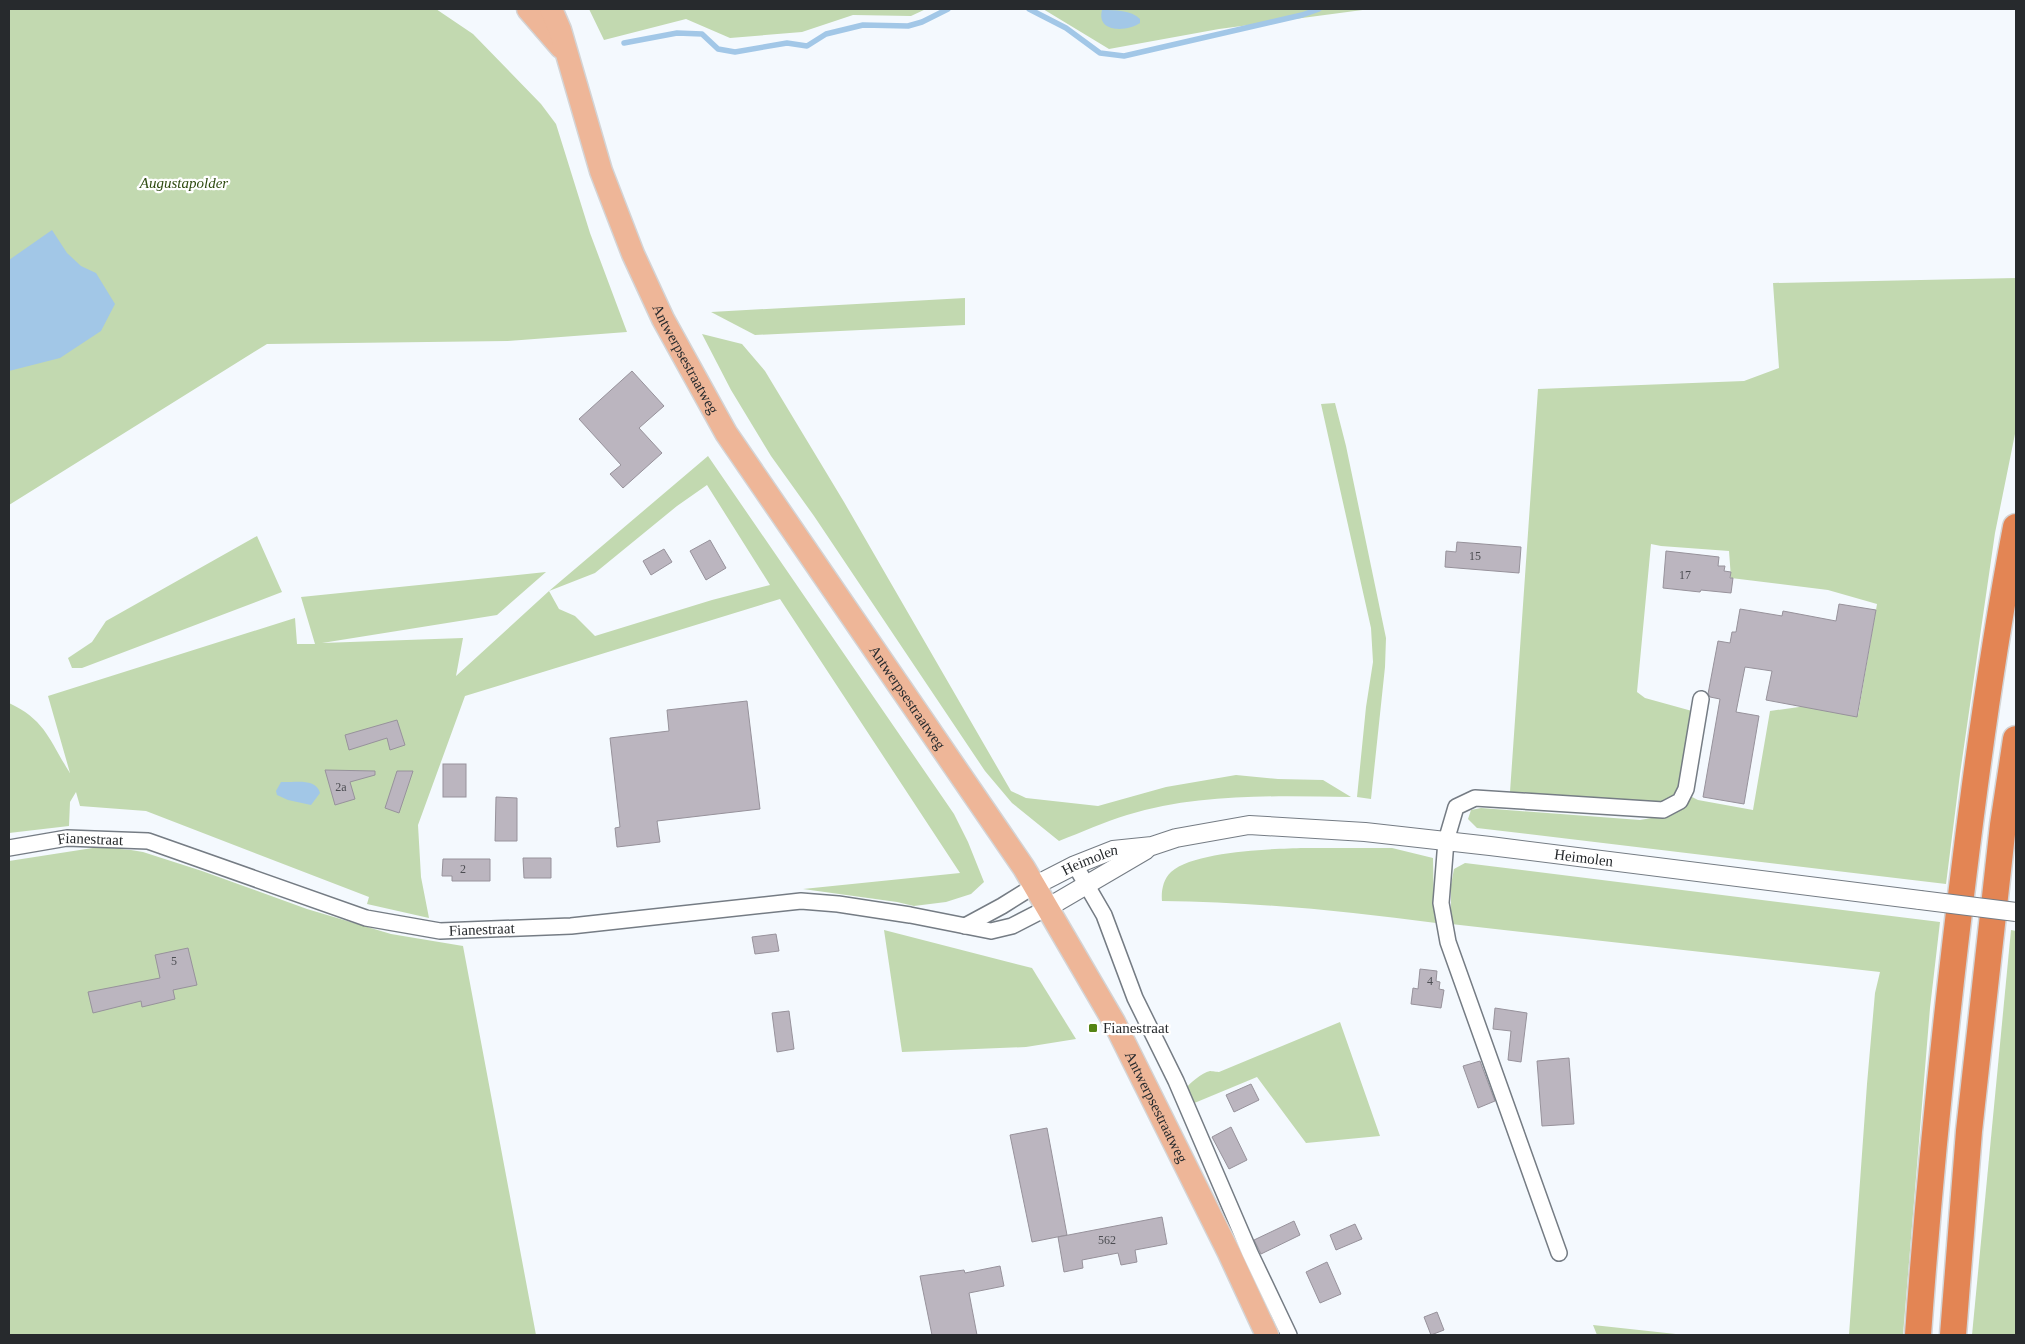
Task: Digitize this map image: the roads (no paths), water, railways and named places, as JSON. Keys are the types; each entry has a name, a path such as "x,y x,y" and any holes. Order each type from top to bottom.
{"highway":[{"path":"1918,1335 1937,1111 1969,823 1990,677 2016,527"},
{"path":"1954,1335 1969,1131 2003,825 2016,740"}],"main road":[{"name":"Antwerpsestraatweg","path":"528,9 566,54"},
{"name":"Antwerpsestraatweg","path":"552,9 601,171 633,254 663,319 726,433 1024,868 1114,1022 1229,1253 1267,1335"}],"street":[{"path":"1559,1253 1448,942 1441,903 1446,841 1456,807 1475,798 1664,810 1680,801 1686,789 1701,699"},
{"name":"Heimolen","path":"1034,886 1075,865 1114,850 1152,846 1176,838 1249,825 1364,832 1446,841 2016,912"},
{"name":"Fianestraat","path":"9,848 67,838 148,840 366,918 440,931 571,926 801,901 838,904 991,931 1012,926 1047,908"},
{"name":"Heimolen","path":"1047,908 1152,846"},
{"name":"Antwerpsestraatweg","path":"1075,865 1104,915 1135,998 1176,1082 1250,1253 1289,1335"},
{"path":"965,926 1034,886"}],"water":[{"path":"1102,10 1127,12 1140,19 1140,23 1121,29 1108,27 1101,18"},
{"path":"52,230 67,253 81,266 96,273 115,304 101,331 60,358 9,371 9,260"},
{"path":"281,782 309,783 318,788 320,793 311,805 288,800 277,795 276,791"}],"waterway":[{"path":"624,43 677,33 702,34 718,49 735,52 787,43 807,46 826,34 863,25 908,26 922,22 948,9"},
{"path":"1029,9 1066,28 1100,53 1124,56 1302,15 1319,9"}],"place":[{"name":"Fianestraat","path":"1093,1028"}],"park label":[{"name":"Augustapolder","path":"184,183"}]}
